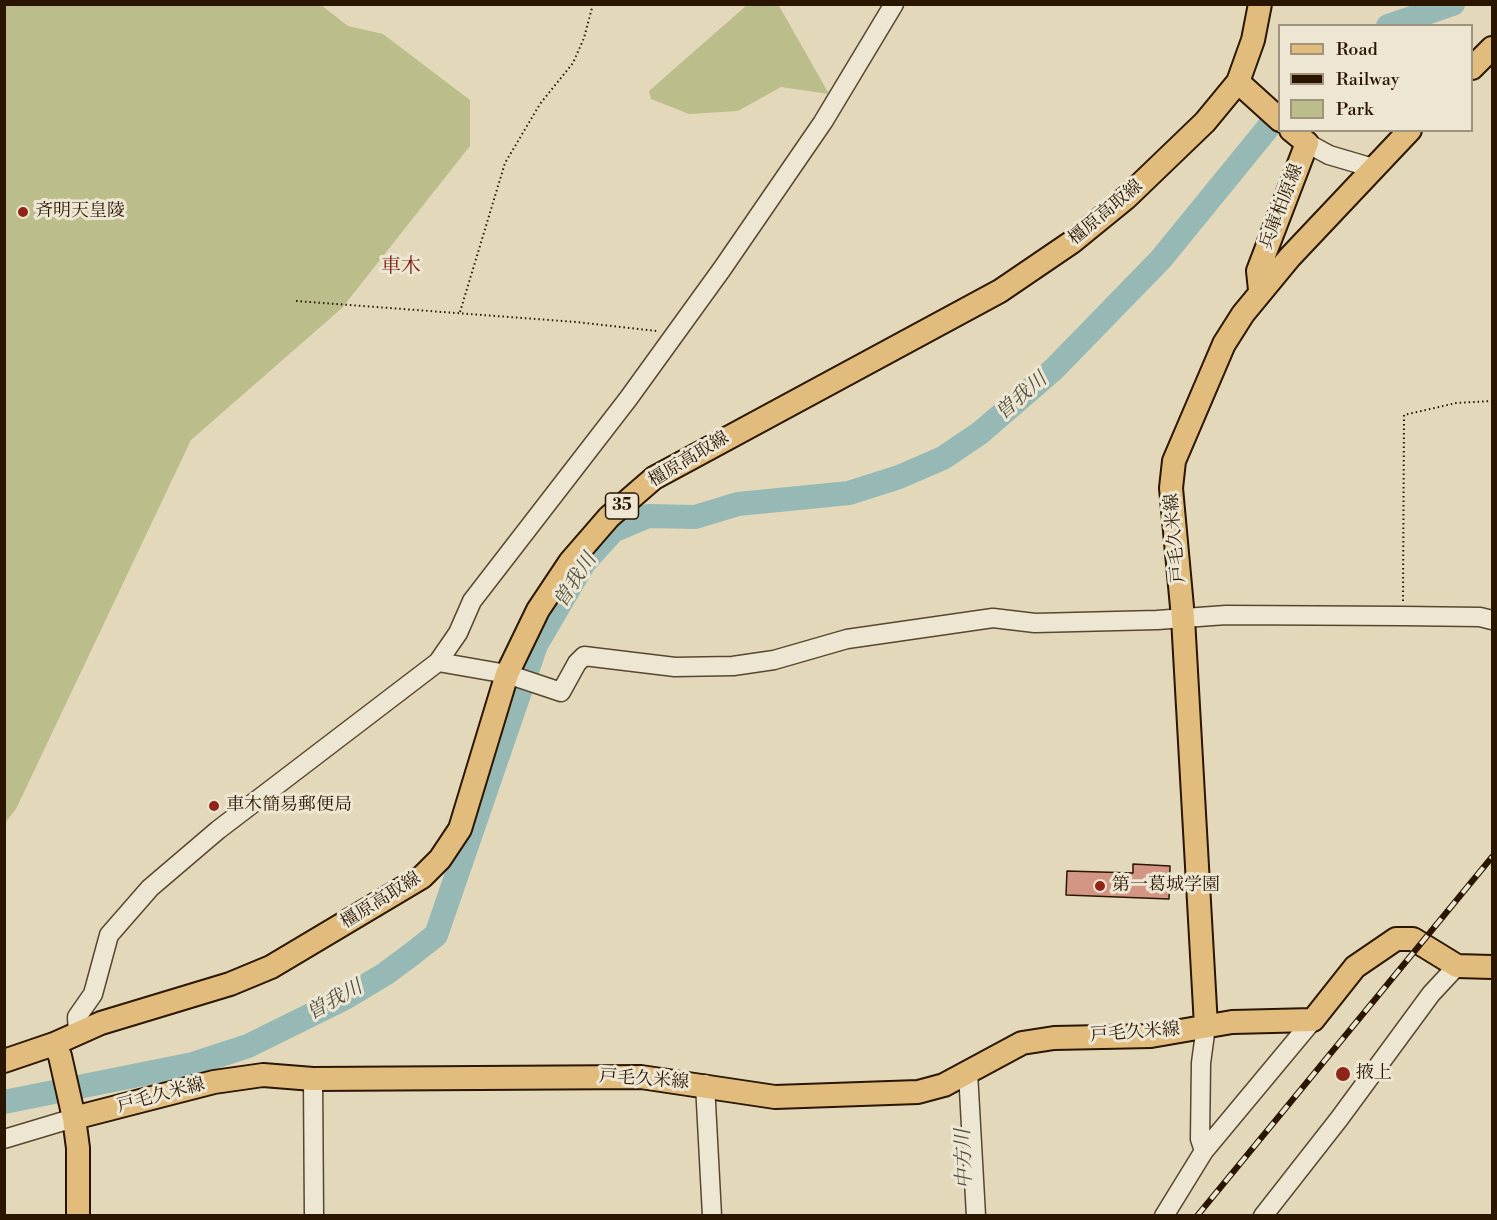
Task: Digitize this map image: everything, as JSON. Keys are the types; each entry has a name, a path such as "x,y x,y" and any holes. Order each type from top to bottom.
{"main road":[{"name":"橿原高取線","path":"4,1061 57,1050 78,1033 101,1023 230,984 271,968 422,877 440,859 460,829 507,674 538,610 570,562 609,517 654,478 1000,291 1072,242 1126,198 1244,88 1260,4"},
{"path":"1473,67 1492,48"},
{"path":"1244,88 1278,118"},
{"name":"戸毛久米線","path":"1206,1026 1183,618 1171,488 1174,461 1224,344 1260,291 1408,132"},
{"name":"兵庫柏原線","path":"1260,291 1258,270 1299,137"},
{"path":"1312,1020 1355,967 1396,939 1413,939 1456,966 1492,967"},
{"name":"戸毛久米線","path":"74,1113 233,1078 263,1075 313,1079 641,1077 705,1084 775,1097 918,1092 944,1085 1022,1043 1054,1038 1152,1036 1232,1022 1312,1020"},
{"path":"57,1050 74,1113 78,1148 78,1215"}],"street":[{"path":"78,1033 77,1017 93,994 109,935 150,888 218,830 438,662 458,633 472,601 621,408 823,122 894,4"},
{"path":"1299,137 1329,154 1373,168"},
{"path":"438,662 507,674 561,693 577,663 584,656 675,667 732,666 774,660 847,639 953,625 975,619 993,618 1035,623 1226,615 1402,615 1492,620"},
{"path":"1263,1215 1339,1119 1431,994 1456,966"},
{"path":"1164,1215 1204,1151 1312,1020"},
{"path":"1204,1151 1200,1139 1202,1063 1206,1026"},
{"path":"968,1072 976,1215"},
{"path":"313,1079 314,1215"},
{"path":"705,1084 712,1215"},
{"path":"4,1139 74,1113"}],"path":[{"path":"460,313 505,163 540,104 573,63 584,38 593,4"},
{"path":"296,302 460,313 674,333"},
{"path":"1402,615 1404,415 1456,403 1492,400"}],"green space":[{"path":"5,4 321,5 348,26 383,34 470,100 470,146 342,308 191,440 16,809 5,823"},
{"path":"778,4 829,94 781,87 738,111 689,114 651,99 649,91 747,5"}],"building":[{"path":"1133,864 1170,866 1169,899 1066,895 1067,871 1133,873"}],"waterway":[{"name":"曽我川","path":"1394,24 1453,4"},
{"name":"曽我川","path":"4,1102 193,1064 248,1046 345,998 385,974 412,954 436,935 536,645 584,563 613,531 648,516 695,517 738,504 849,493 899,477 943,458 980,433 1054,369 1161,259 1278,115"}],"railway":[{"path":"1197,1216 1492,857"}],"place":[{"name":"斉明天皇陵","path":"23,212"},
{"name":"車木簡易郵便局","path":"214,806"},
{"name":"第一葛城学園","path":"1100,886"},
{"name":"掖上","path":"1343,1074"}],"district":[{"name":"車木","path":"401,267"}],"water label":[{"name":"中方川","path":"965,1159"}]}
